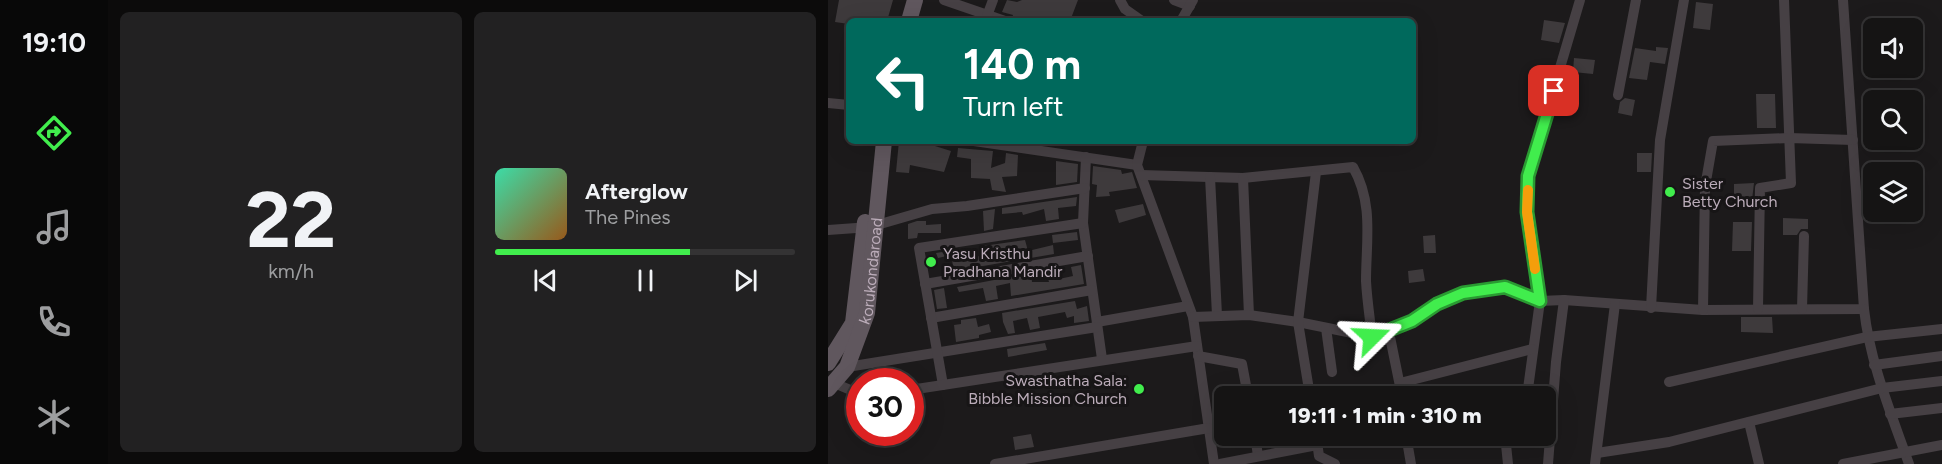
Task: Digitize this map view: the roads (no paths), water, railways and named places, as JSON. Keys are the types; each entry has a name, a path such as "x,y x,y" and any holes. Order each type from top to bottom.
{"main road":[{"path":"899,18 903,0"},
{"path":"910,18 915,0"},
{"path":"828,363 853,323 870,227 876,144"},
{"name":"korukondaroad","path":"831,386 847,367 867,313 870,227 884,144"}],"street":[{"path":"945,0 994,18"},
{"path":"987,16 993,0"},
{"path":"1120,0 1125,9 1138,18"},
{"path":"1174,0 1191,3 1183,18"},
{"path":"1528,386 1540,301 1527,212 1528,176 1580,0"},
{"path":"1618,96 1636,0"},
{"path":"1651,308 1660,140 1684,0"},
{"path":"1758,309 1760,188 1791,183 1784,0"},
{"path":"1843,0 1863,309 1874,365 1909,464"},
{"path":"828,103 846,105"},
{"path":"1703,310 1705,187 1713,141 1790,138 1853,140"},
{"path":"1005,144 1086,157 1139,170 1210,177 1243,178 1353,167 1362,183 1368,208 1366,283 1372,337"},
{"path":"1143,144 1139,170 1193,317 1214,464"},
{"path":"1086,157 1083,223 1102,359"},
{"path":"1308,386 1298,322 1316,172"},
{"path":"1210,177 1217,315"},
{"path":"1243,178 1249,315"},
{"path":"828,230 870,227 932,209 1084,188"},
{"path":"943,385 919,248 1083,223"},
{"path":"1802,309 1804,236"},
{"path":"925,284 1088,256"},
{"path":"1193,317 1249,315 1372,337 1412,321 1437,304 1463,293 1505,287 1540,301 1564,300 1651,308 1863,309"},
{"path":"931,318 1092,290"},
{"path":"1548,464 1556,362 1564,300"},
{"path":"1615,304 1596,458 1669,442 1882,388 1942,381"},
{"path":"847,367 937,353 1188,306"},
{"path":"1326,328 1332,372"},
{"path":"1669,382 1867,337 1942,329"},
{"path":"1389,332 1400,386"},
{"path":"1400,383 1532,350"},
{"path":"924,388 1102,359 1198,351 1242,364 1246,386"},
{"path":"1874,365 1942,356"},
{"path":"831,386 846,390"},
{"path":"1890,414 1942,408"},
{"path":"1749,422 1759,464"},
{"path":"995,464 1209,428"},
{"path":"1843,464 1942,445"},
{"path":"1257,446 1258,456"},
{"path":"1220,464 1295,446"},
{"path":"1318,446 1319,456 1335,464"},
{"path":"1408,446 1410,464"},
{"path":"1506,446 1508,464"}],"place":[{"name":"Sister Betty Church","path":"1670,192"},
{"name":"Yasu Kristhu Pradhana Mandir","path":"931,262"},
{"name":"Swasthatha Sala: Bibble Mission Church","path":"1139,389"}]}
